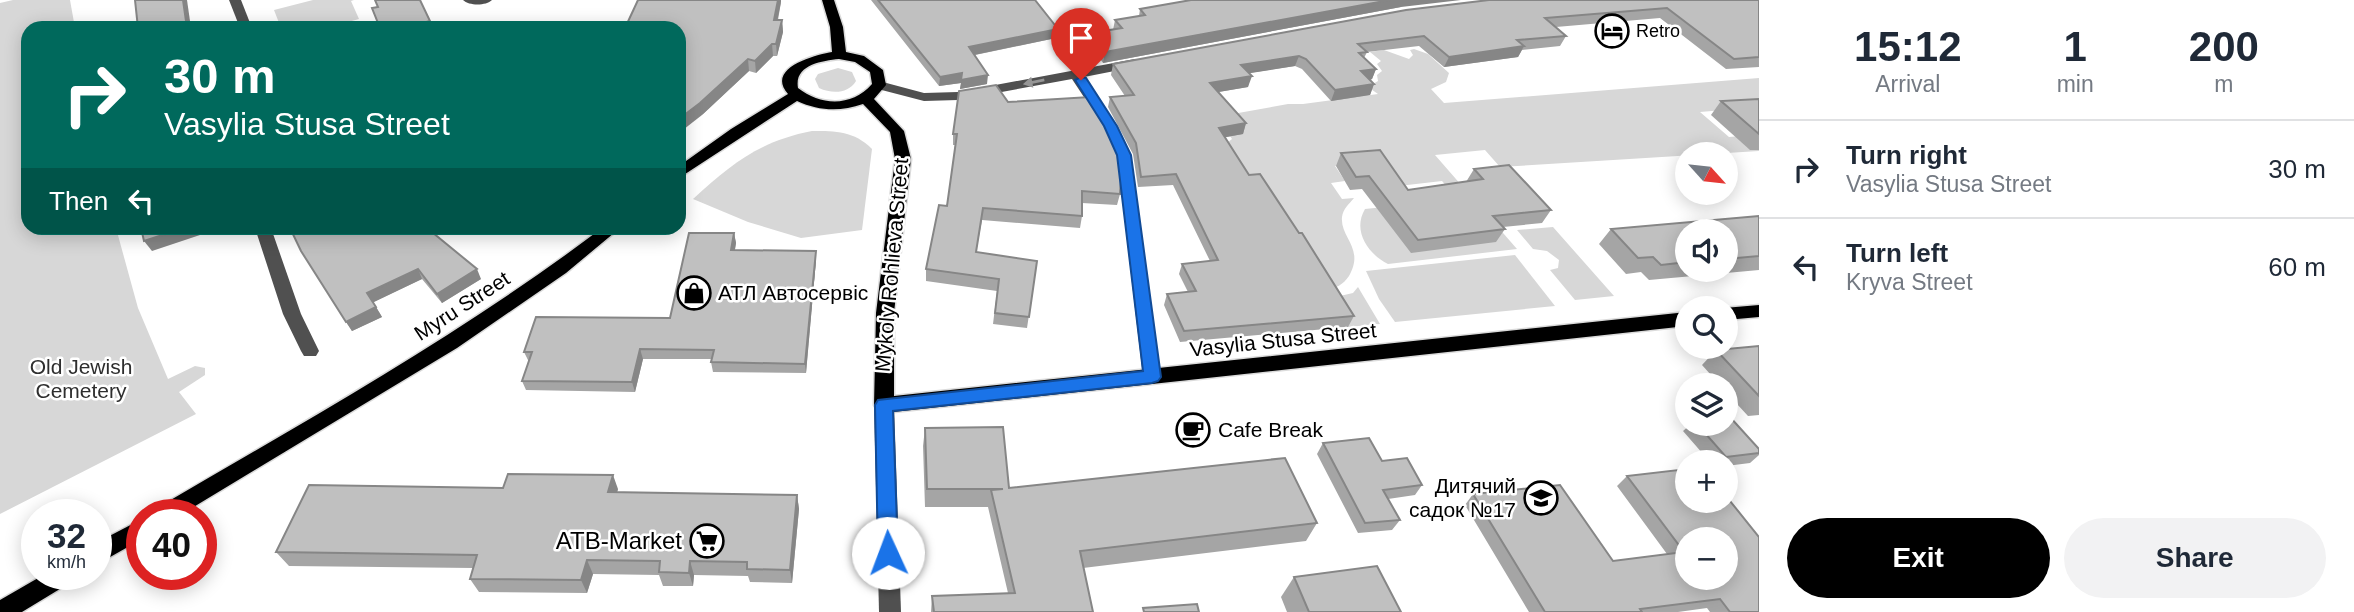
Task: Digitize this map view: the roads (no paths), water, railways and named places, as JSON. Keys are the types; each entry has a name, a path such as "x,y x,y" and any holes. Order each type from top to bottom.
{"main road":[{"path":"828,0 836,16 839,55"},
{"path":"839,55 869,63 876,70 879,85 866,99 854,104 825,106 797,95 789,84 791,75 797,68 820,57 839,55"},
{"path":"686,168 736,132 797,95"},
{"name":"Mykoly Rohlieva Street","path":"866,99 897,131 904,159 885,313 884,405"},
{"name":"Myru Street","path":"189,499 505,306 563,267 603,235"},
{"path":"1738,313 1759,311"},
{"name":"Vasylia Stusa Street","path":"884,405 1675,319"},
{"path":"1,612 38,590"}],"street":[{"path":"236,0 244,21"},
{"path":"469,0 486,0"},
{"path":"879,85 924,97 939,98 1144,62"},
{"path":"1076,74 1110,126 1124,155 1152,377"},
{"path":"265,235 292,314 310,351"},
{"name":"Mykoly Rohlieva Street","path":"884,405 890,612"}],"place":[{"name":"Retro","path":"1612,31"},
{"name":"АТЛ Автосервіс","path":"694,293"},
{"name":"Cafe Break","path":"1193,430"},
{"name":"Дитячий садок №17","path":"1541,498"},
{"name":"ATB-Market","path":"707,541"}],"park label":[{"name":"Old Jewish Cemetery","path":"81,379"}]}
